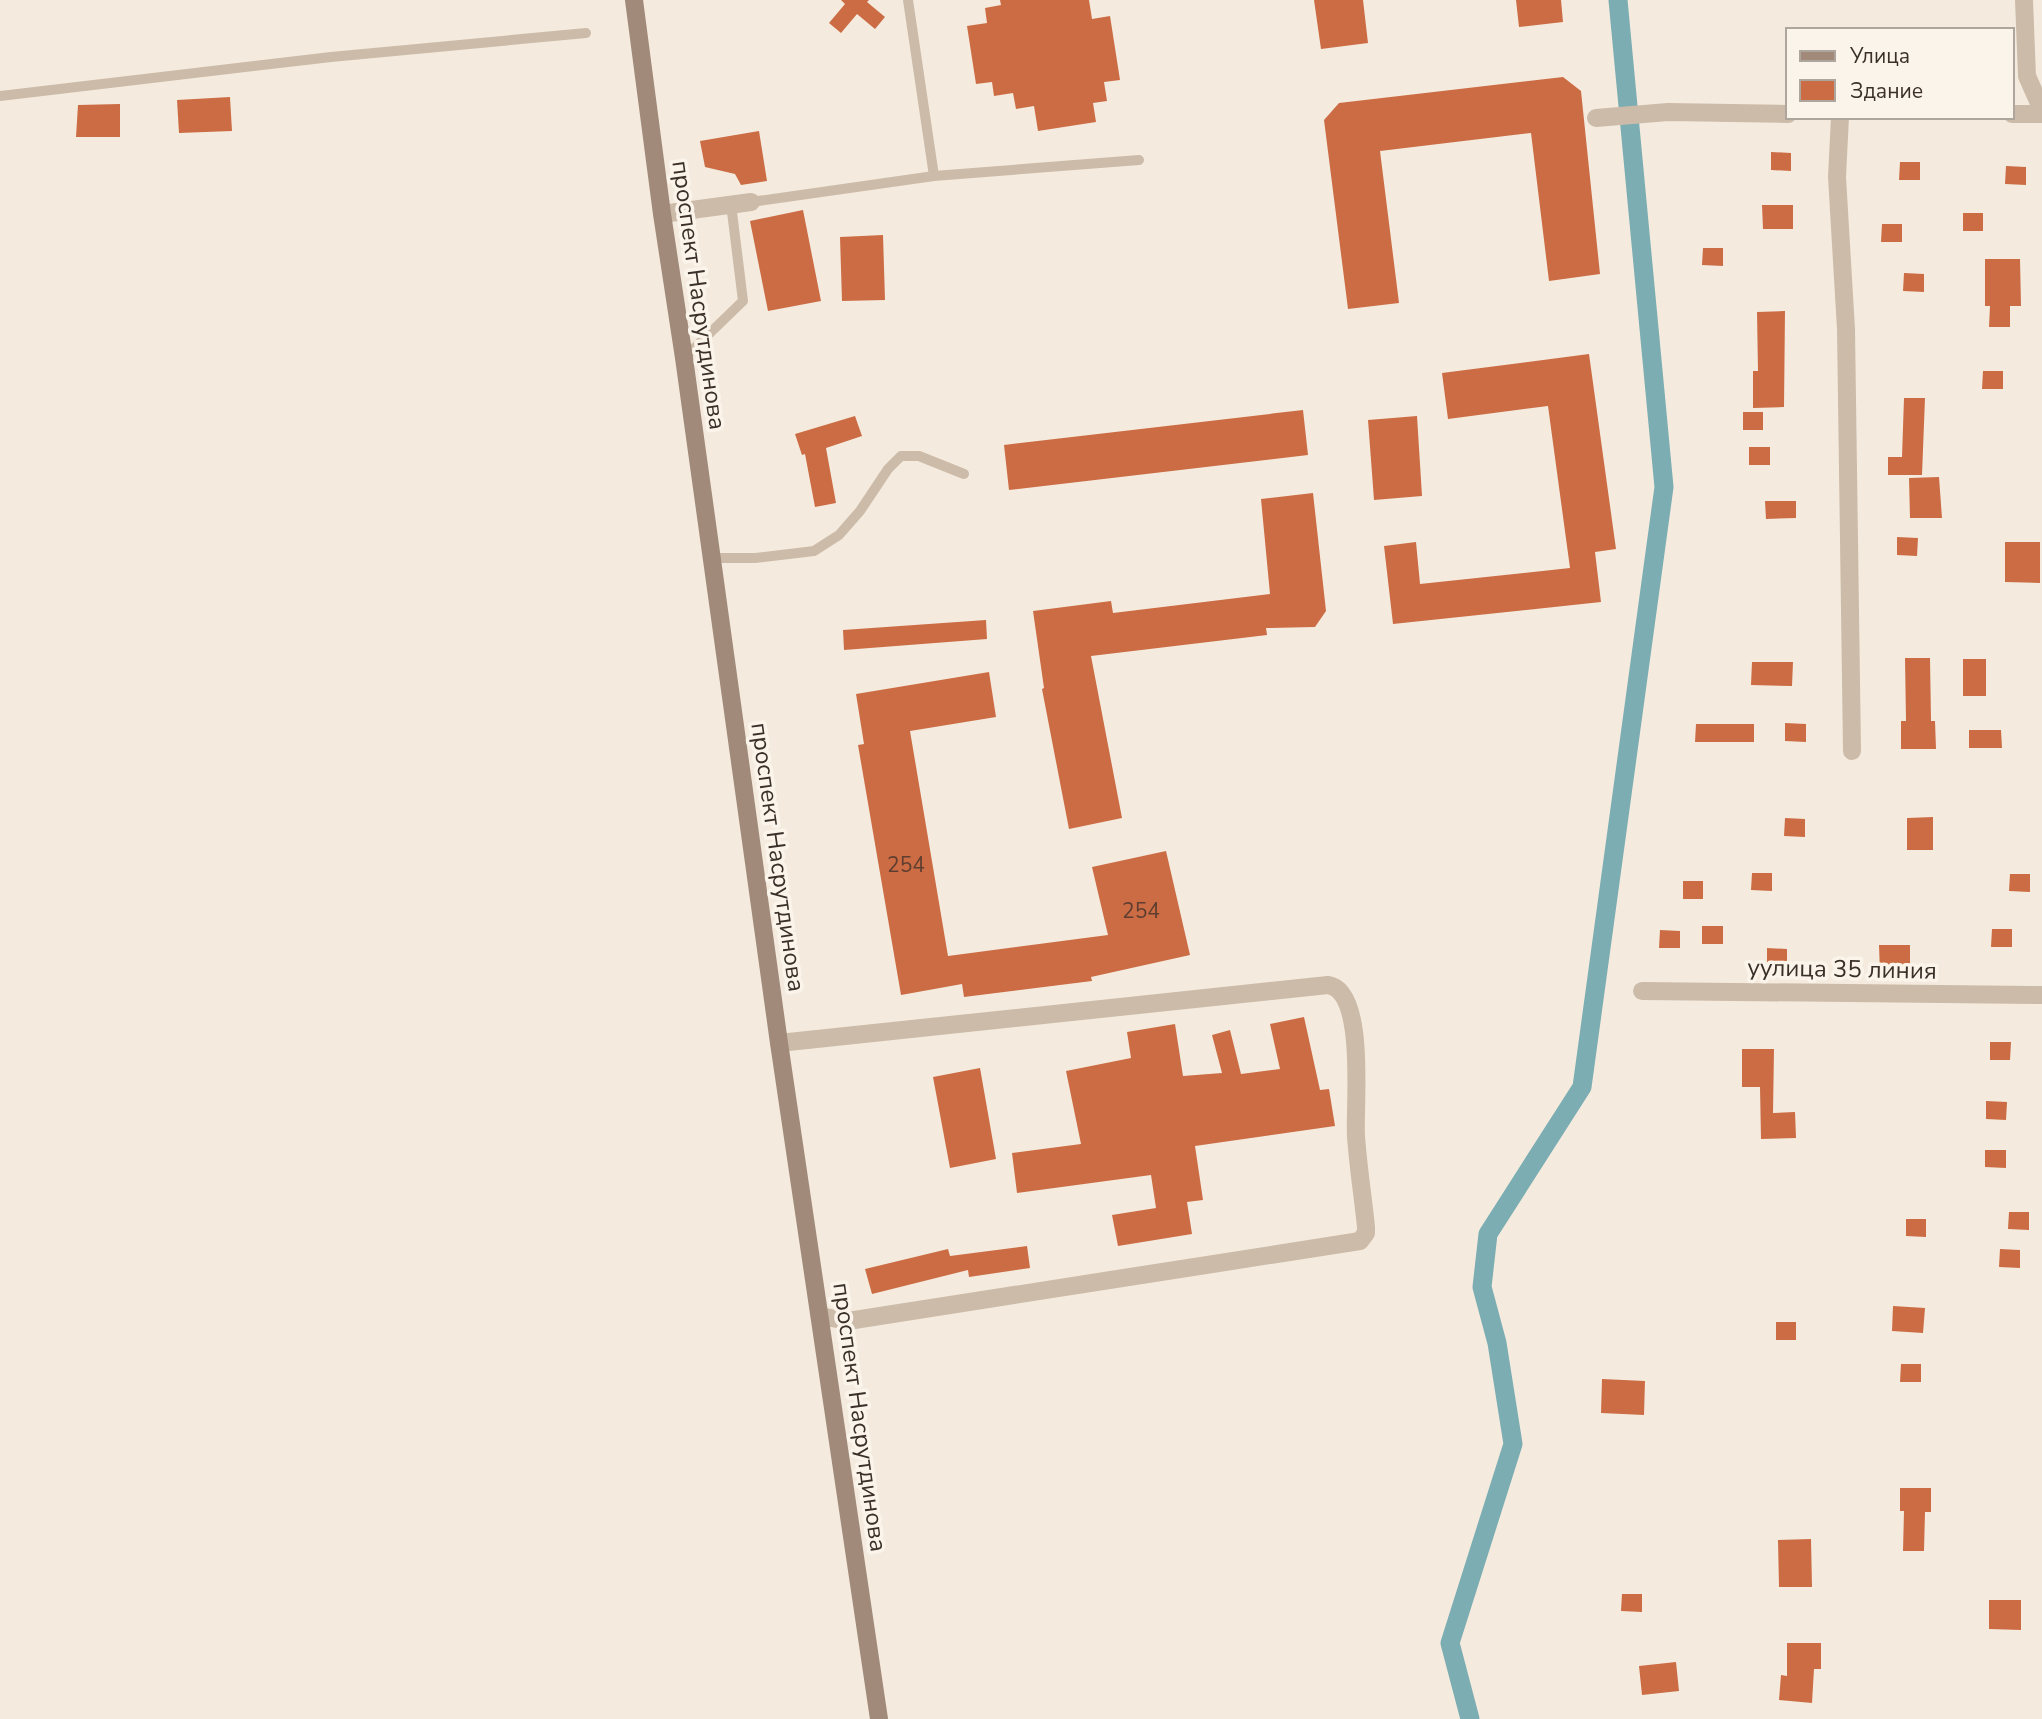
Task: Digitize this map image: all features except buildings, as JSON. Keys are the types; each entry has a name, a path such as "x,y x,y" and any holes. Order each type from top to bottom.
{"main road":[{"name":"проспект Насрутдинова","path":"634,0 779,1043 879,1719"}],"street":[{"path":"2014,114 2042,112 2027,76 2024,0"},
{"path":"1596,118 1668,112 1786,114"},
{"path":"1840,119 1836,177 1846,329 1852,751"},
{"path":"662,214 751,202"},
{"path":"779,1043 1328,985 1337,988 1343,995 1352,1023 1356,1049 1356,1136 1366,1227 1366,1233 1360,1241 848,1321 820,1316"},
{"name":"уулица 35 линия","path":"1642,991 2042,996"}],"lane":[{"path":"908,0 934,176"},
{"path":"0,96 331,57 586,33"},
{"path":"751,202 934,176 1139,160"},
{"path":"684,358 743,301 731,204"},
{"path":"712,558 755,558 814,551 839,536 860,511 888,469 901,456 919,456 964,474"}],"waterway":[{"path":"1470,1719 1450,1643 1513,1444 1497,1343 1482,1287 1488,1234 1582,1087 1664,487 1618,0"}]}
